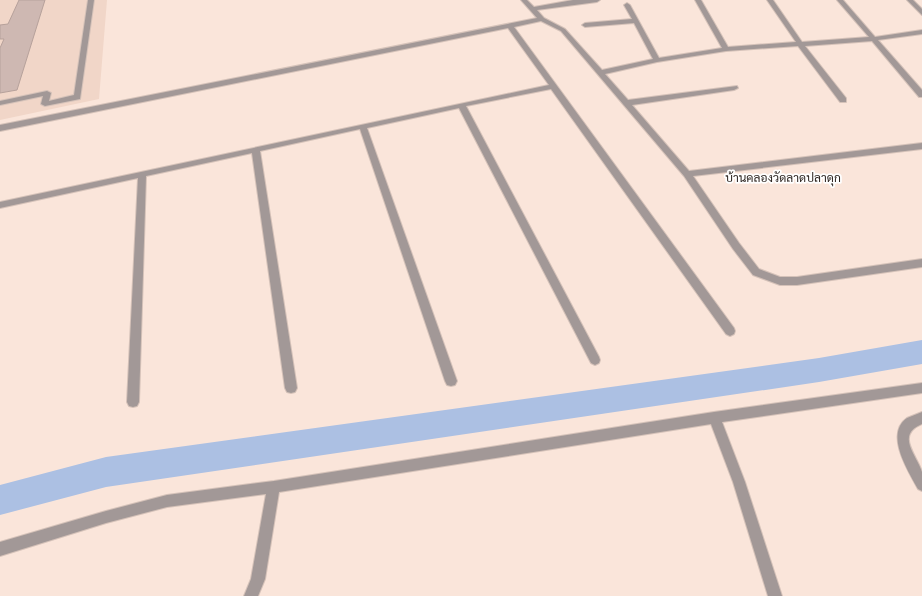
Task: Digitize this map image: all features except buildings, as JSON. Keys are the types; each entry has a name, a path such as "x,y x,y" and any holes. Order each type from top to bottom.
{"street":[{"path":"0,102 47,93 45,104 77,96 91,0"},
{"path":"524,0 542,19 563,30 687,174 736,246 756,272 780,281 797,281 922,263"},
{"path":"532,9 577,1 597,0"},
{"path":"698,0 726,49"},
{"path":"770,0 801,45 843,100"},
{"path":"840,0 922,96"},
{"path":"910,0 922,12"},
{"path":"627,4 657,60"},
{"path":"0,128 542,19"},
{"path":"585,25 636,21"},
{"path":"510,26 730,331"},
{"path":"600,73 657,60 726,49 873,39 922,32"},
{"path":"0,205 554,86"},
{"path":"626,103 734,88"},
{"path":"50,118 53,102"},
{"path":"461,105 595,360"},
{"path":"363,127 451,381"},
{"path":"687,174 922,146"},
{"path":"256,150 291,388"},
{"path":"133,402 142,175"},
{"path":"0,549 106,517 167,501 274,487 714,418 922,388"},
{"path":"714,418 739,482 776,596"},
{"path":"922,418 914,420 906,429 901,440 907,456 922,485"},
{"path":"251,596 258,580 274,487"}],"shaded area":[{"path":"0,0 107,0 99,99 0,120"}],"waterway":[{"path":"0,500 106,472 819,370 922,352"}],"district":[{"name":"บ้านคลองวัดลาดปลาดุก","path":"783,178"}]}
